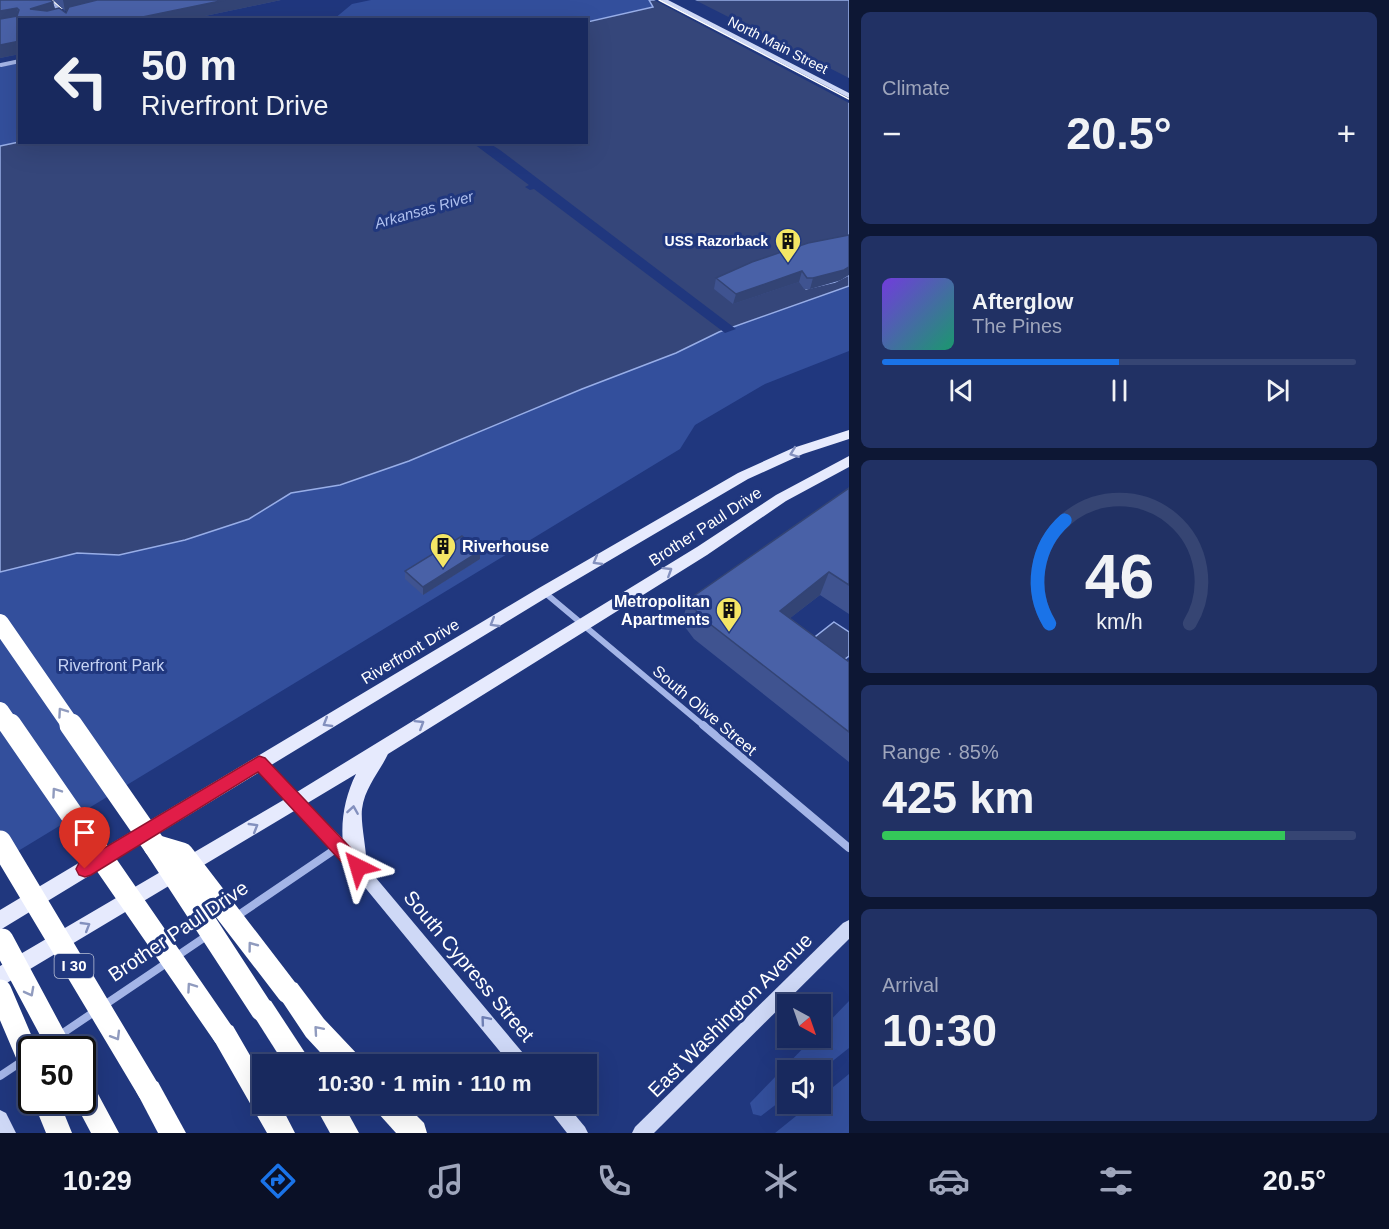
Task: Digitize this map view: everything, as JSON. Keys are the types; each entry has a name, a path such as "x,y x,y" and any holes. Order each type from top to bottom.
{"highway":[{"path":"0,623 155,846 292,1054"},
{"path":"0,711 224,1035 252,1083"},
{"name":"I 30","path":"0,842 174,1133"},
{"path":"155,846 182,854 315,1028 340,1054"},
{"path":"0,937 53,1036"},
{"path":"0,991 19,1036"},
{"path":"51,1114 59,1133"},
{"path":"95,1114 104,1130"},
{"path":"271,1114 282,1133"},
{"path":"334,1114 346,1133"},
{"path":"396,1114 414,1133"}],"main road":[{"name":"North Main Street","path":"663,0 849,96"},
{"name":"North Main Street","path":"678,0 849,88"},
{"path":"52,16 66,17 75,12"},
{"name":"Riverfront Drive","path":"0,921 544,592 743,476 798,451 849,434"},
{"name":"Brother Paul Drive","path":"583,624 781,498 849,461"},
{"path":"0,977 298,801 583,624"},
{"path":"358,867 351,840 351,814 358,786 385,746"},
{"name":"South Cypress Street","path":"259,763 340,846 513,1054"},
{"name":"East Washington Avenue","path":"641,1133 849,928"},
{"path":"563,1114 579,1133"},
{"path":"0,1119 8,1133"}],"street":[{"path":"49,0 66,17"},
{"path":"1,65 18,61"},
{"name":"South Olive Street","path":"544,592 849,848"},
{"name":"Brother Paul Drive","path":"59,1036 340,846"},
{"path":"0,1076 18,1064"}],"green space":[{"path":"371,0 649,0 655,6 588,22 588,18 335,18 352,4"},
{"path":"18,63 18,142 0,146 0,67"},
{"name":"Riverfront Park","path":"849,286 849,351 765,384 695,425 680,449 0,862 0,572 77,553 119,554 185,540 249,519 291,493 340,485 409,461 582,389 676,353 719,332"},
{"path":"849,1001 849,1048 831,1062 831,1060 792,1060 803,1048 831,1048 831,1020"},
{"path":"849,1074 849,1133 775,1133 799,1114 831,1114 831,1089"},
{"path":"777,1075 777,1104 761,1116 753,1114 750,1103"}],"water":[{"name":"Arkansas River","path":"649,0 849,0 849,243 792,268 806,289 835,282 849,275 849,286 719,332 676,353 582,389 409,461 340,485 291,493 249,519 185,540 119,555 77,553 0,572 0,146 18,142 588,144 588,22 653,7"},
{"path":"834,622 849,632 849,656 841,662 811,640"}],"pier":[{"path":"654,0 695,0 849,78 849,103"},
{"path":"474,144 491,144 500,150 736,329 725,333 534,189 530,190 525,187 529,185"}],"building":[{"path":"0,0 51,0 53,2 30,9 47,11 59,8 66,13 69,7 97,0 225,0 138,18 18,18 18,41 0,45 0,19 17,16 19,10 17,8 0,11"},
{"path":"849,235 849,267 844,270 813,278 807,278 802,271 736,294 716,278 752,262 808,243"},
{"name":"Metropolitan Apartments","path":"849,488 849,585 829,572 780,611 849,662 849,732 701,617 688,600"},
{"name":"Riverhouse","path":"462,536 480,551 423,587 405,571"}],"tram line":[{"path":"52,0 61,8 79,10"},
{"path":"659,0 849,99"}],"place":[{"name":"USS Razorback","path":"788,264"},
{"name":"Riverhouse","path":"443,569"},
{"name":"Metropolitan Apartments","path":"729,633"}],"route":[{"path":"85,869 259,763 298,801 358,867"}]}
